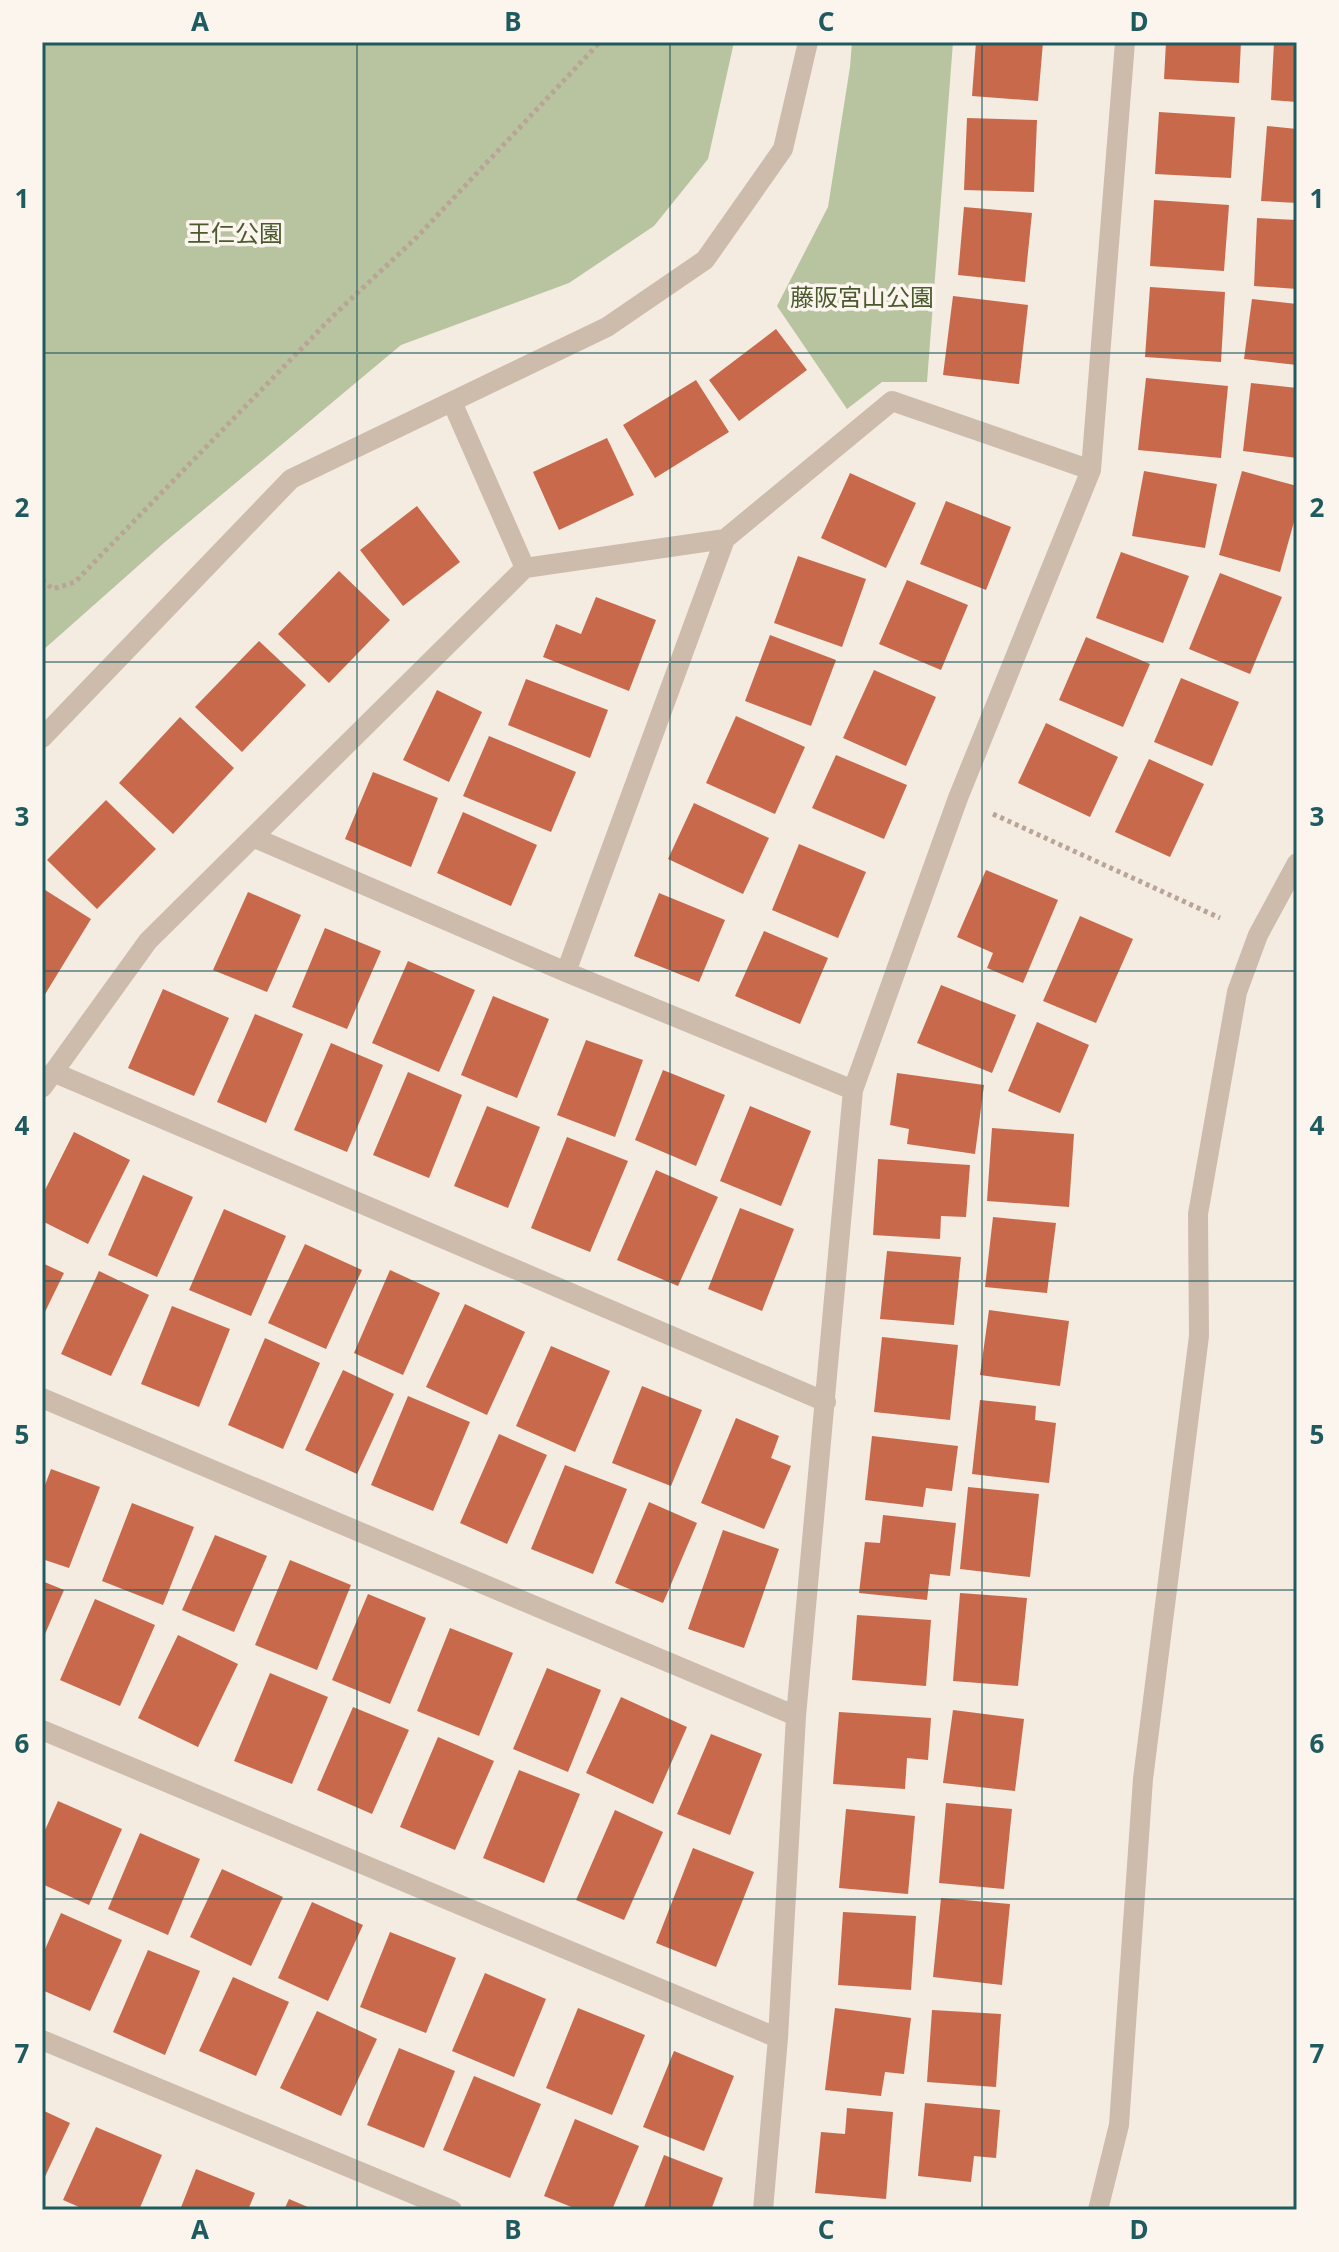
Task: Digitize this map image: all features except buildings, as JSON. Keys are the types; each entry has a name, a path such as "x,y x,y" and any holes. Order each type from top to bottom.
{"street":[{"path":"42,738 291,479 607,327 705,260 783,149 808,42"},
{"path":"763,2210 778,2038 796,1716 853,1090 958,798 1091,470 1125,42"},
{"path":"566,972 725,539 892,401 1091,470"},
{"path":"452,402 525,568"},
{"path":"725,539 525,568 148,941 47,1080 826,1402"},
{"path":"255,838 566,972 853,1090"},
{"path":"1098,2210 1119,2125 1143,1779 1199,1336 1198,1214 1237,992 1258,935 1297,863"},
{"path":"42,1398 796,1716"},
{"path":"42,1730 778,2038"},
{"path":"42,2040 452,2210"}],"path":[{"path":"42,580 53,589 75,582 335,314 417,237 600,42"},
{"path":"958,798 1258,935"}],"green space":[{"name":"王仁公園","path":"42,42 734,42 708,159 654,226 569,283 401,345 165,542 42,651"},
{"name":"藤阪宮山公園","path":"852,42 953,42 927,382 882,382 847,409 777,306 828,207"}]}
